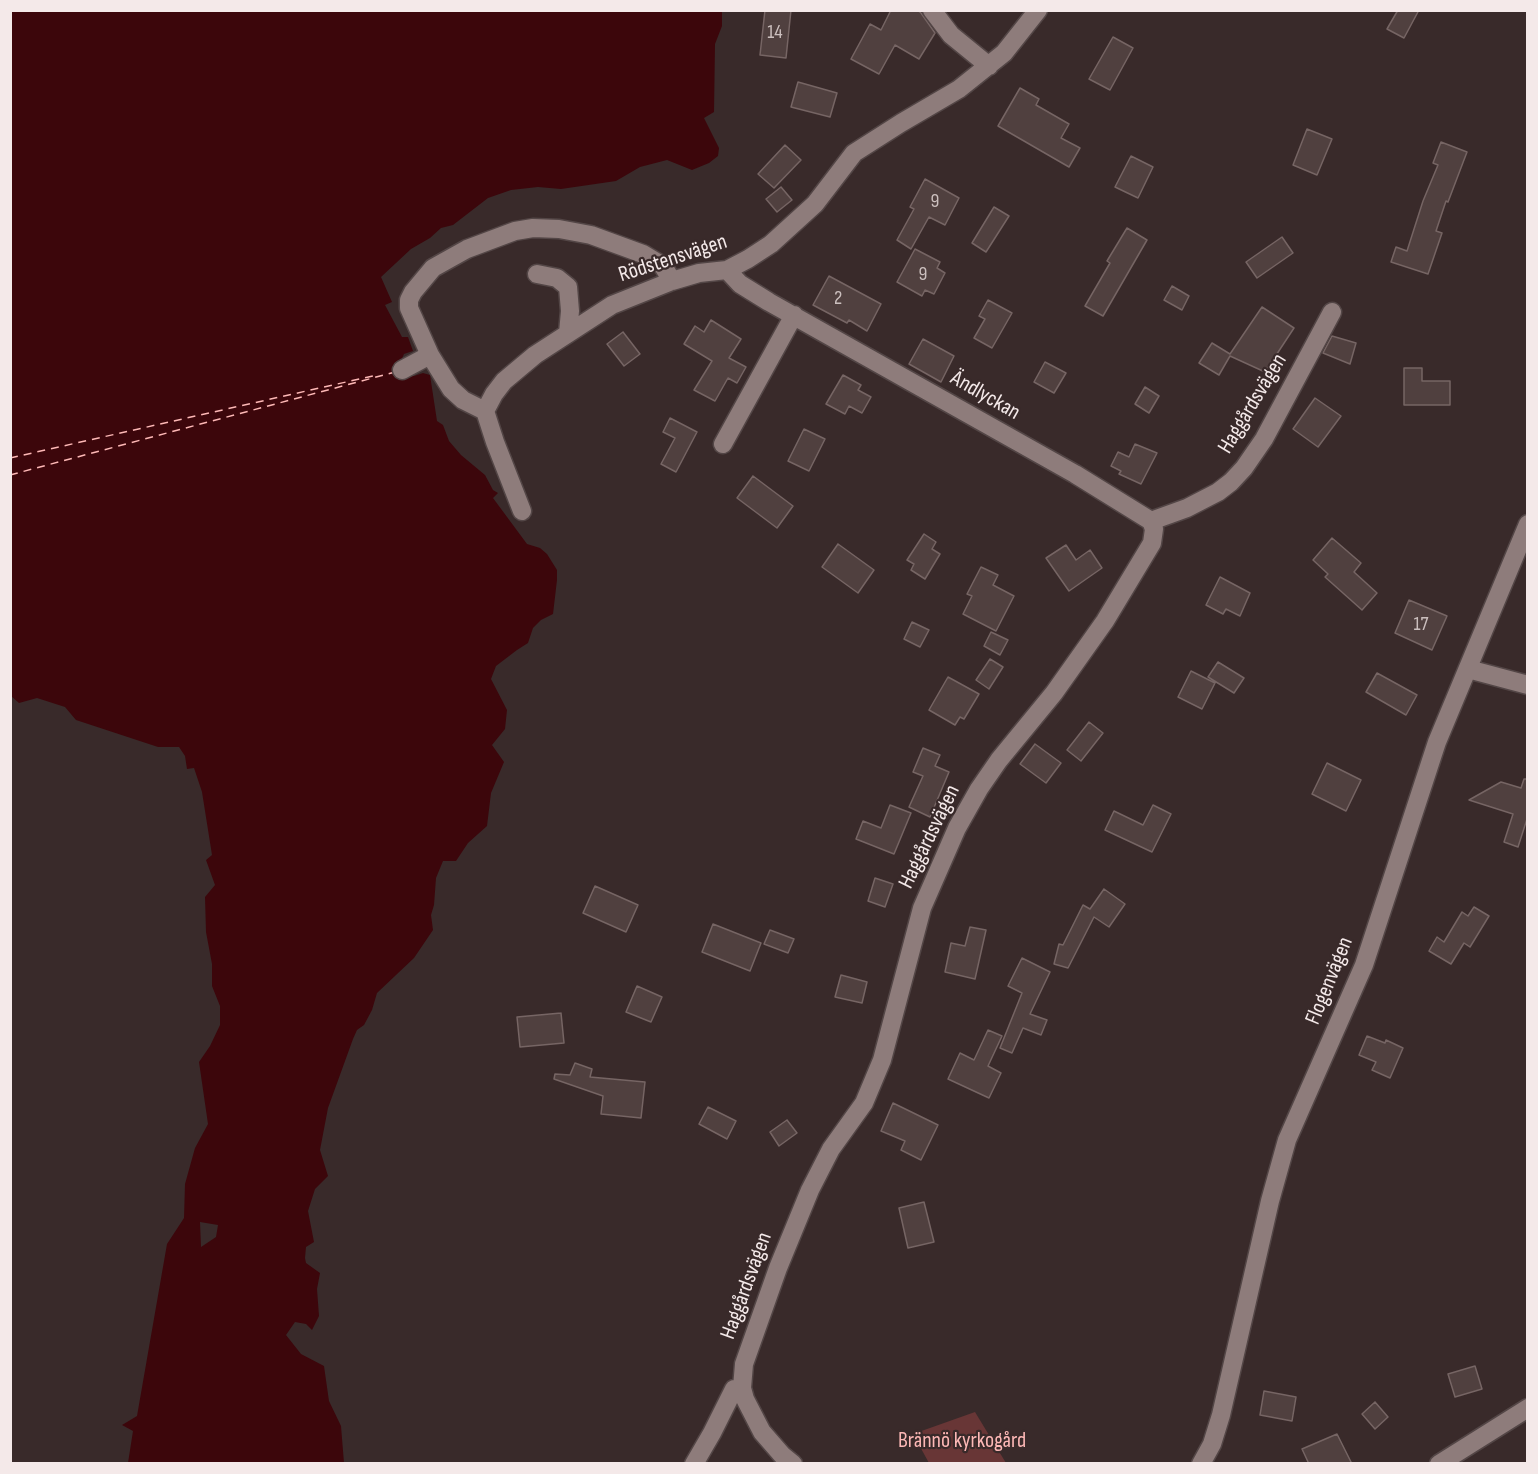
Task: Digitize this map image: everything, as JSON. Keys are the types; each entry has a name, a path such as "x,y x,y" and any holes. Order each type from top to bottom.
{"street":[{"path":"932,10 951,35 989,66"},
{"name":"Rödstensvägen","path":"485,411 504,381 535,355 612,305 672,281 699,273 727,270 748,259 791,228 815,204 854,153 959,89 989,66 1017,39 1038,10"},
{"path":"522,511 485,411 463,400 452,389 430,355 410,308 409,300 413,292 424,277 440,263 484,242 515,231 533,228 560,229 591,235 643,254 663,266 672,281"},
{"name":"Ändlyckan","path":"727,270 740,284 1075,474 1150,521"},
{"path":"537,274 557,278 568,287 570,311 568,333"},
{"name":"Haggårdsvägen","path":"793,1464 762,1432 745,1399 742,1374 746,1355 778,1268 821,1167 864,1103 878,1070 897,1009 922,908 957,828 999,760 1054,693 1117,602 1152,543 1154,529 1150,521 1165,517 1205,499 1231,482 1244,468 1264,439 1332,312"},
{"path":"723,444 794,315"},
{"path":"402,370 430,355"},
{"name":"Flogenvägen","path":"1201,1464 1212,1444 1221,1415 1270,1201 1287,1140 1364,965 1428,768 1527,524"},
{"path":"1468,669 1527,685"},
{"path":"694,1464 734,1389"},
{"path":"1439,1464 1527,1408"}],"green space":[{"name":"Brännö kyrkogård","path":"975,1412 1006,1463 929,1463 913,1434"}],"shaded area":[{"path":"10,11 722,11 722,26 715,44 714,112 704,118 719,148 718,156 709,163 692,170 667,160 640,167 616,181 561,189 538,187 511,190 488,198 453,225 441,228 430,238 411,249 381,277 392,302 385,305 402,337 408,337 413,351 404,354 399,365 404,375 414,376 423,373 430,375 437,421 443,425 449,441 461,455 485,475 493,490 498,493 493,498 527,544 540,548 547,554 557,570 557,580 553,614 541,620 533,628 528,643 496,666 491,679 507,710 505,729 492,745 504,762 491,793 487,826 468,843 456,861 443,861 436,878 431,915 433,930 414,958 377,993 372,1010 353,1039 328,1108 320,1150 328,1176 315,1189 308,1211 314,1242 306,1247 305,1258 306,1263 320,1273 317,1289 319,1316 312,1330 306,1324 295,1322 286,1335 301,1354 324,1366 329,1401 341,1426 344,1463 128,1463 133,1431 122,1425 137,1416 167,1244 184,1218 185,1184 195,1148 208,1124 199,1062 220,1025 220,1006 212,986 212,964 206,932 205,897 215,885 206,860 212,855 202,792 194,768 187,769 185,756 179,747 158,747 76,720 65,707 37,698 19,703 11,696","holes":["200,1222 218,1225 216,1237 201,1247"]}],"building":[{"path":"765,10 791,10 786,58 760,55"},
{"path":"891,10 917,10 935,33 919,59 895,45 879,74 851,59 870,24 881,30"},
{"path":"1398,10 1419,10 1404,38 1387,29"},
{"path":"1113,37 1133,48 1110,90 1089,79"},
{"path":"798,82 837,93 830,117 791,107"},
{"path":"1020,88 1039,99 1036,105 1069,124 1061,138 1080,148 1069,167 998,126"},
{"path":"1307,129 1332,139 1317,175 1293,165"},
{"path":"1441,142 1467,152 1436,231 1442,233 1428,274 1391,262 1396,247 1407,251 1423,201 1438,165 1433,163"},
{"path":"785,145 801,160 774,188 758,174"},
{"path":"1131,156 1153,167 1138,198 1115,187"},
{"path":"925,179 959,198 945,225 929,217 911,249 897,240 914,209 910,207"},
{"path":"781,187 792,200 777,212 766,199"},
{"path":"994,207 1009,216 986,252 972,243"},
{"path":"1127,228 1147,240 1103,316 1085,306 1110,263 1107,261"},
{"path":"1282,237 1293,253 1257,278 1246,262"},
{"path":"915,249 940,262 937,268 945,273 934,294 925,290 922,296 897,282"},
{"path":"829,276 881,304 867,331 849,320 847,323 813,305"},
{"path":"1172,286 1189,296 1182,310 1164,300"},
{"path":"988,300 1012,313 992,348 974,338 985,319 979,316"},
{"path":"1262,307 1294,328 1265,372 1230,356 1219,375 1199,363 1212,343 1230,354"},
{"path":"711,320 741,339 729,358 746,367 737,383 728,378 715,401 694,390 712,361 684,344 695,326 704,332"},
{"path":"623,332 640,354 624,366 607,344"},
{"path":"1332,336 1356,343 1350,364 1323,353"},
{"path":"923,339 954,356 941,382 909,364"},
{"path":"1045,362 1066,373 1054,393 1034,382"},
{"path":"1404,368 1422,368 1422,381 1450,381 1450,405 1404,405"},
{"path":"843,375 861,385 858,390 871,397 862,413 849,406 845,414 826,404"},
{"path":"1145,387 1159,396 1149,413 1135,404"},
{"path":"1315,398 1341,416 1318,447 1293,429"},
{"path":"670,418 697,432 676,472 661,464 675,438 663,432"},
{"path":"804,429 825,439 809,471 788,461"},
{"path":"1135,444 1157,453 1141,484 1119,474 1121,471 1111,466 1118,452 1129,457"},
{"path":"753,476 793,506 777,528 737,498"},
{"path":"924,534 936,542 932,549 940,554 925,579 911,570 914,564 907,560"},
{"path":"1332,538 1361,563 1354,572 1377,593 1362,610 1325,577 1328,574 1313,560"},
{"path":"838,544 874,570 858,593 822,567"},
{"path":"1066,545 1076,560 1090,550 1102,568 1069,591 1046,558"},
{"path":"981,567 998,575 993,585 1014,596 996,631 963,614 972,596 967,594"},
{"path":"1220,577 1250,593 1240,616 1226,609 1223,614 1206,605"},
{"path":"1409,600 1447,616 1432,650 1395,633"},
{"path":"912,622 929,630 920,647 904,639"},
{"path":"991,632 1008,640 1000,655 984,646"},
{"path":"990,659 1003,667 989,689 976,680"},
{"path":"1218,662 1244,678 1234,693 1208,677"},
{"path":"1191,671 1215,683 1202,709 1178,697"},
{"path":"1377,673 1417,695 1406,715 1366,692"},
{"path":"948,677 979,694 964,719 960,717 955,725 929,710"},
{"path":"1089,722 1103,733 1081,761 1067,750"},
{"path":"1035,744 1061,763 1046,783 1020,764"},
{"path":"923,748 940,755 935,766 949,772 930,817 909,807 923,776 913,772"},
{"path":"1327,763 1361,780 1346,811 1312,794"},
{"path":"1524,779 1527,779 1527,819 1518,847 1504,842 1513,814 1469,800 1501,782 1521,788"},
{"path":"890,805 911,813 894,854 856,839 863,821 881,828"},
{"path":"1153,805 1171,814 1152,852 1105,830 1114,811 1143,825"},
{"path":"875,878 893,884 885,907 868,901"},
{"path":"595,886 638,905 626,932 583,913"},
{"path":"1104,889 1125,904 1109,927 1094,917 1068,968 1054,964 1059,944 1063,945 1083,905 1090,909"},
{"path":"1474,907 1489,916 1470,947 1464,943 1451,964 1429,951 1437,937 1444,942 1462,912 1468,916"},
{"path":"713,924 761,943 750,971 702,952"},
{"path":"970,927 986,930 975,979 945,972 951,943 965,946"},
{"path":"770,930 794,939 788,953 764,944"},
{"path":"1022,958 1050,972 1030,1014 1047,1020 1041,1035 1023,1028 1012,1053 1000,1048 1022,993 1008,986"},
{"path":"841,975 867,982 862,1003 835,997"},
{"path":"637,986 662,997 651,1022 626,1012"},
{"path":"561,1013 564,1043 520,1047 517,1017"},
{"path":"988,1030 1002,1036 988,1066 1001,1073 989,1098 948,1079 960,1053 974,1060"},
{"path":"1367,1036 1385,1043 1386,1040 1403,1048 1390,1078 1372,1070 1376,1062 1359,1055"},
{"path":"575,1063 592,1069 590,1077 645,1082 641,1118 601,1114 603,1096 554,1079 555,1074 570,1075"},
{"path":"893,1103 938,1125 921,1160 901,1150 905,1141 881,1131"},
{"path":"708,1107 736,1121 727,1139 699,1124"},
{"path":"787,1120 797,1133 779,1146 770,1132"},
{"path":"924,1202 934,1242 908,1248 899,1208"},
{"path":"1475,1366 1482,1389 1455,1397 1448,1374"},
{"path":"1264,1391 1296,1397 1292,1421 1260,1415"},
{"path":"1375,1402 1388,1417 1375,1429 1362,1414"},
{"path":"1337,1434 1352,1464 1309,1464 1302,1449"}],"ferry route":[{"path":"10,475 395,372"},
{"path":"10,458 377,375"}]}
